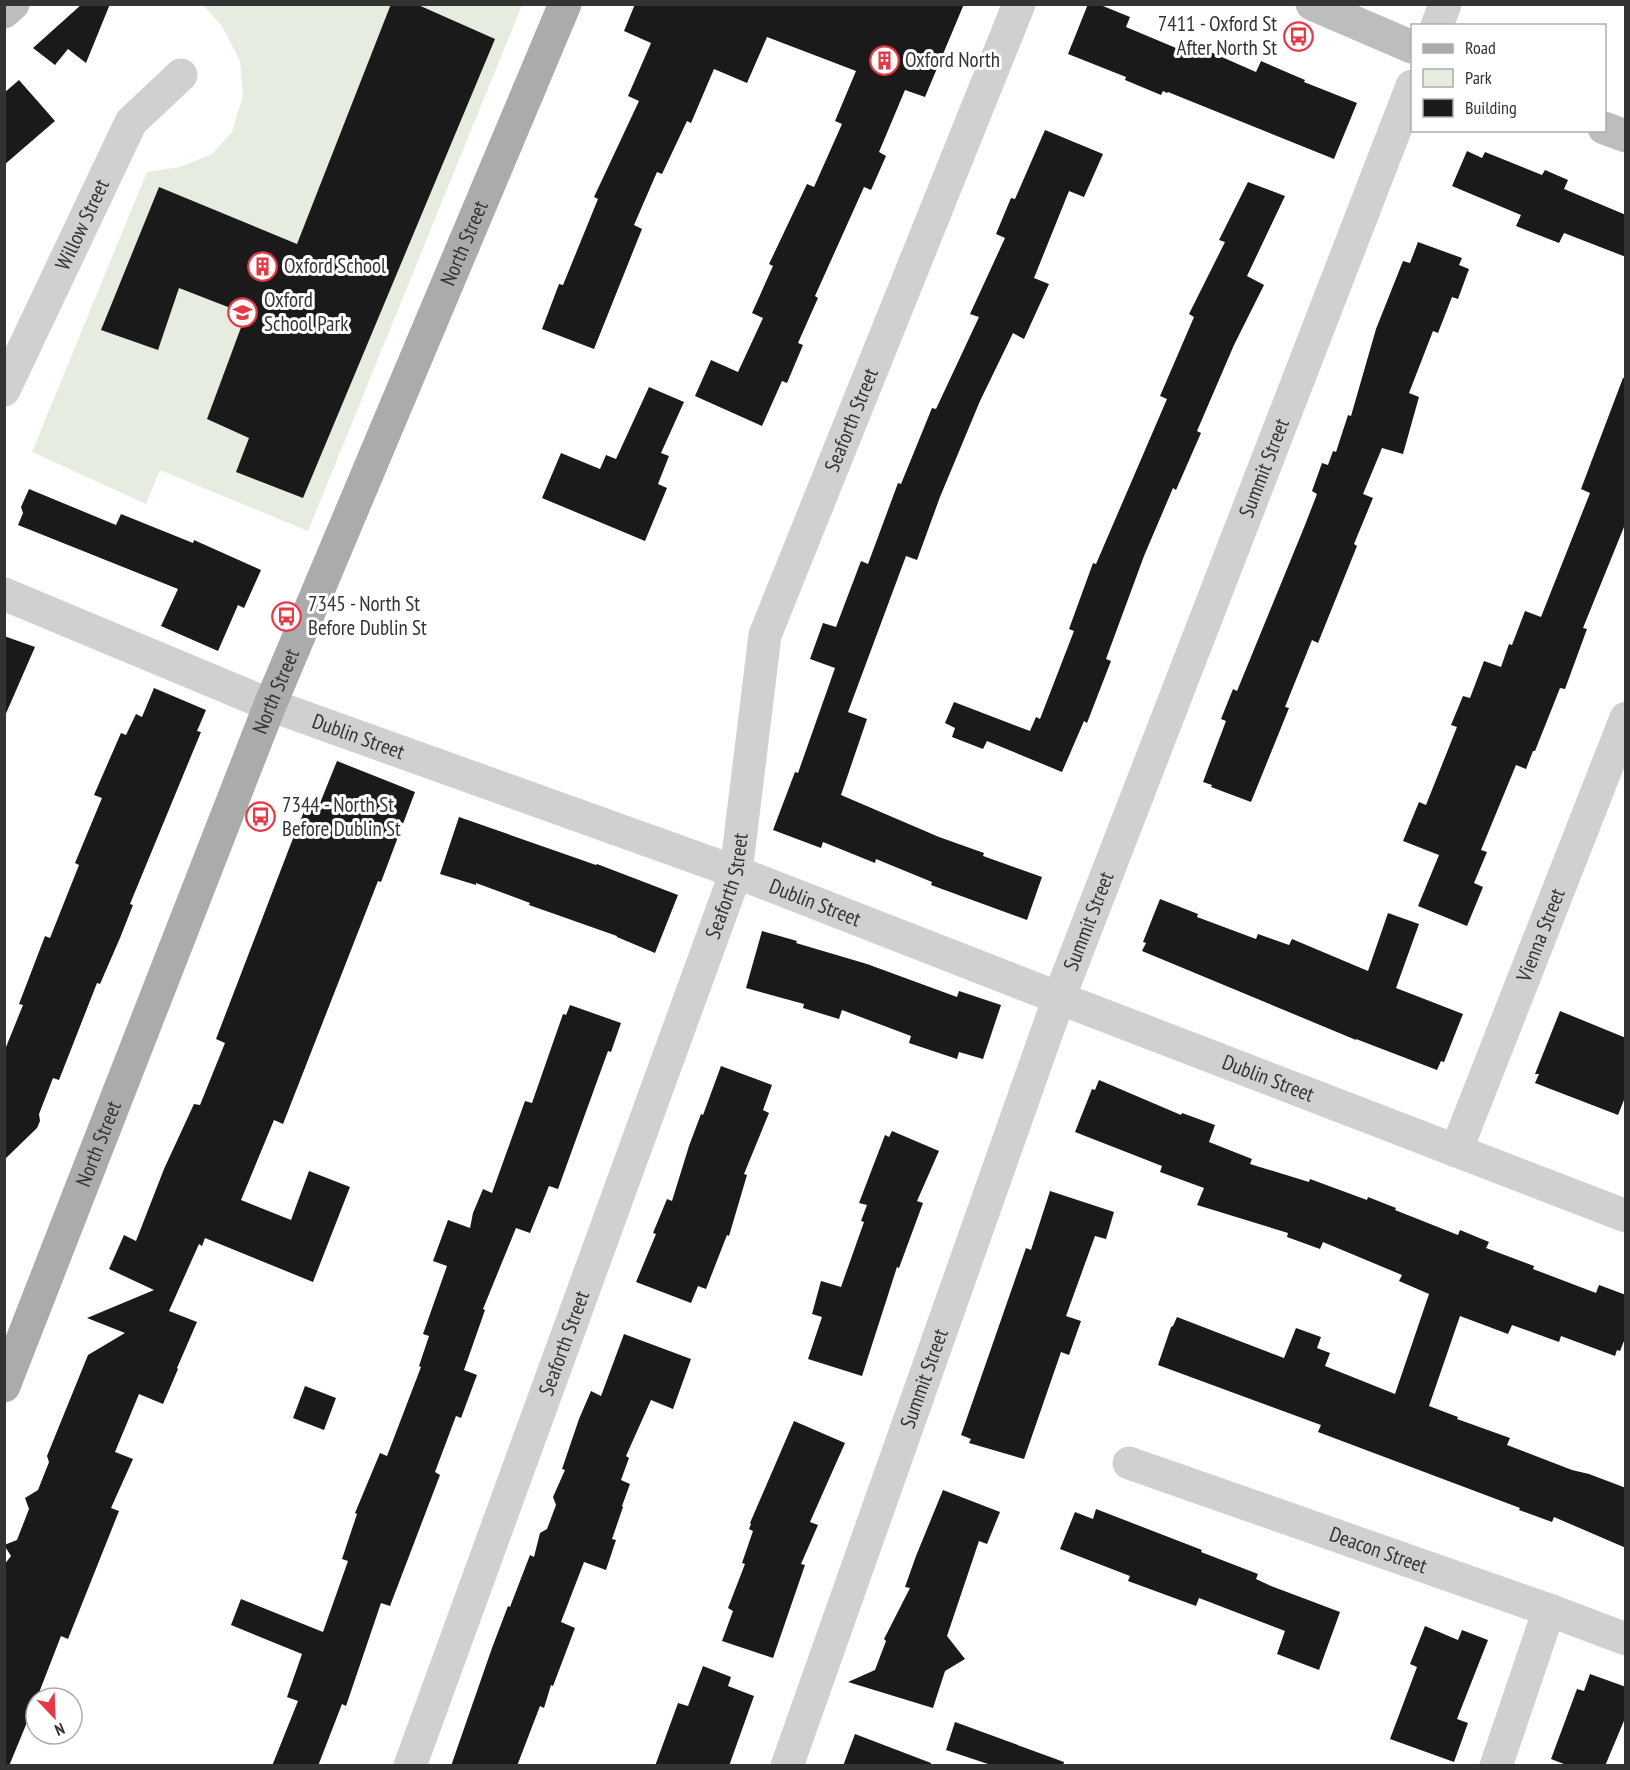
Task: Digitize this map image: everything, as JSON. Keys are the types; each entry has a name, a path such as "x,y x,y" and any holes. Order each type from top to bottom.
{"main road":[{"path":"4,12 13,4"},
{"name":"North Street","path":"4,1386 270,705 566,4"},
{"path":"1312,4 1411,46"},
{"path":"1606,128 1626,136"}],"street":[{"name":"Seaforth Street","path":"410,1766 736,872 765,635 1019,4"},
{"path":"1438,24 1445,4"},
{"name":"Willow Street","path":"4,390 131,122 181,75"},
{"name":"Summit Street","path":"787,1766 1059,998 1411,91"},
{"name":"Dublin Street","path":"4,594 270,705 736,872 1626,1216"},
{"name":"Vienna Street","path":"1456,1151 1626,718"},
{"name":"Deacon Street","path":"1129,1463 1626,1639"},
{"path":"1496,1766 1549,1610"}],"green space":[{"name":"Oxford School Park","path":"203,5 522,5 308,531 160,470 146,504 32,452 147,172 180,167 212,154 232,132 243,95 240,61 222,26"}],"building":[{"path":"82,4 110,4 86,63 68,49 55,65 33,48"},
{"name":"Oxford School","path":"391,4 416,4 495,39 303,498 236,472 249,438 207,419 246,314 179,288 158,350 101,330 159,187 297,244"},
{"path":"635,4 964,4 925,97 905,90 879,152 886,156 871,190 864,187 815,296 818,298 798,343 803,345 787,383 782,381 762,426 695,396 711,360 738,372 763,318 752,313 773,266 769,264 807,184 814,187 842,124 835,121 856,71 767,37 747,83 714,69 691,123 687,121 662,174 657,172 634,225 642,229 594,349 542,329 559,284 563,285 598,199 594,197 639,101 628,96 651,43 624,31"},
{"path":"1088,4 1098,4 1130,17 1126,27 1195,56 1199,47 1256,72 1261,61 1305,80 1304,82 1357,103 1334,159 1168,92 1163,91 1161,95 1125,80 1126,77 1068,54"},
{"path":"19,80 55,121 4,165 4,93"},
{"path":"1045,130 1103,154 1084,197 1069,191 1034,278 1049,284 1024,339 1013,333 980,401 940,497 917,560 906,556 848,712 867,719 841,795 939,837 984,853 983,856 1042,877 1027,920 931,885 932,882 876,859 875,863 823,842 821,848 773,830 795,772 798,773 835,668 810,659 823,623 836,627 861,561 868,564 898,483 901,484 932,408 936,409 979,317 970,314 1005,238 996,234 1011,198 1015,199"},
{"path":"1467,151 1482,158 1485,152 1542,175 1545,170 1568,180 1564,189 1626,215 1626,257 1564,233 1559,243 1516,226 1521,215 1452,186"},
{"path":"1248,182 1285,196 1247,276 1264,285 1234,345 1197,431 1201,433 1176,490 1173,488 1144,556 1106,659 1111,661 1087,723 1084,721 1062,772 987,741 983,749 952,737 955,728 945,723 954,702 1030,731 1036,717 1040,719 1074,631 1069,629 1093,563 1096,564 1167,399 1160,396 1194,317 1189,314 1225,242 1219,240"},
{"path":"1418,242 1462,258 1459,265 1469,269 1458,299 1452,297 1438,333 1433,331 1409,393 1419,397 1403,454 1382,448 1363,494 1373,498 1354,544 1357,546 1318,643 1312,640 1285,707 1289,708 1251,802 1203,782 1226,721 1221,719 1233,689 1237,691 1305,525 1317,494 1312,491 1322,463 1328,465 1333,451 1336,452 1348,415 1351,416 1376,329 1403,261 1410,263"},
{"path":"1623,378 1626,378 1626,522 1583,628 1587,629 1565,689 1560,688 1526,769 1516,765 1481,850 1487,852 1474,883 1483,887 1467,926 1418,906 1439,855 1403,841 1419,802 1426,805 1457,727 1451,725 1463,696 1470,698 1484,661 1501,667 1525,611 1541,617 1590,493 1581,489"},
{"path":"649,387 684,402 661,453 669,456 658,484 667,488 645,541 542,498 561,453 600,469 606,455 616,459"},
{"path":"29,489 116,525 121,514 193,543 194,540 261,570 244,608 238,605 218,651 161,626 178,589 18,525 23,513 21,507"},
{"path":"4,636 35,647 4,718"},
{"path":"154,688 206,710 197,731 201,732 130,904 133,905 120,938 100,984 97,983 59,1080 53,1078 39,1114 40,1121 37,1128 4,1160 4,1052 23,1005 19,1004 45,936 50,938 79,865 75,863 102,798 94,795 121,733 126,735 136,714 142,717"},
{"path":"337,761 415,792 283,1124 274,1120 241,1200 291,1220 309,1171 350,1187 313,1282 205,1238 202,1246 199,1244 169,1311 197,1322 163,1404 139,1394 115,1452 133,1459 111,1508 119,1511 68,1639 61,1636 42,1686 24,1686 24,1730 9,1766 4,1766 4,1565 11,1556 4,1545 17,1540 29,1509 25,1498 38,1490 49,1462 47,1456 88,1355 125,1333 87,1318 154,1290 109,1269 124,1235 136,1241 164,1169 194,1104 200,1105 225,1043 216,1039 290,846 307,804 318,808"},
{"path":"459,817 597,864 678,895 655,953 617,936 529,905 530,903 476,883 476,885 440,874"},
{"path":"1160,899 1198,914 1197,917 1256,939 1258,934 1289,945 1292,939 1368,971 1388,913 1419,924 1396,988 1463,1014 1444,1062 1441,1061 1437,1070 1356,1040 1142,951 1146,943 1143,942"},
{"path":"762,931 867,964 957,997 959,991 1001,1005 983,1059 959,1052 957,1059 909,1043 911,1036 842,1010 839,1019 803,1008 804,1004 746,988"},
{"path":"570,1005 621,1023 611,1052 608,1051 558,1189 549,1186 530,1233 516,1228 483,1309 485,1310 464,1370 477,1375 461,1418 456,1416 435,1472 440,1475 390,1606 381,1603 346,1706 342,1704 318,1766 272,1766 298,1701 287,1697 302,1654 231,1625 241,1599 323,1632 348,1561 342,1559 357,1514 355,1513 380,1453 387,1456 421,1367 419,1366 429,1336 423,1334 447,1266 433,1261 448,1220 470,1228 473,1213 483,1189 492,1193 525,1101 532,1103 563,1014 566,1015"},
{"path":"1560,1011 1626,1038 1626,1095 1618,1115 1535,1083 1539,1074 1535,1074"},
{"path":"721,1066 772,1085 763,1110 769,1113 744,1174 747,1175 729,1236 727,1235 706,1289 698,1286 691,1303 636,1282 656,1234 653,1233 667,1199 672,1201 689,1146"},
{"path":"1099,1080 1181,1115 1182,1113 1215,1125 1209,1142 1252,1159 1250,1164 1309,1182 1310,1179 1367,1200 1368,1197 1458,1235 1460,1230 1489,1242 1486,1248 1596,1293 1599,1285 1626,1295 1626,1336 1620,1351 1617,1350 1615,1356 1561,1336 1559,1342 1512,1325 1508,1334 1460,1316 1429,1406 1458,1417 1457,1419 1510,1438 1507,1445 1626,1488 1626,1548 1554,1517 1552,1522 1318,1432 1321,1425 1158,1365 1171,1327 1177,1317 1284,1358 1296,1328 1321,1337 1317,1348 1330,1353 1325,1366 1395,1394 1429,1294 1399,1281 1402,1275 1323,1242 1320,1249 1287,1237 1288,1233 1197,1205 1204,1188 1160,1172 1162,1166 1075,1132 1092,1089 1095,1090"},
{"path":"892,1131 939,1151 917,1201 923,1203 899,1268 897,1267 862,1376 808,1359 822,1317 812,1314 821,1281 841,1287 864,1222 861,1221 867,1205 859,1203 885,1135 889,1137"},
{"path":"1050,1191 1114,1212 1106,1239 1095,1236 1066,1316 1081,1321 1069,1355 1061,1352 1024,1459 969,1443 971,1439 961,1435 1026,1248 1031,1250"},
{"path":"624,1334 691,1359 673,1409 651,1400 626,1456 629,1458 621,1480 630,1484 612,1539 616,1540 606,1570 584,1562 561,1622 575,1628 544,1708 540,1706 517,1766 451,1766 508,1606 510,1607 530,1555 534,1557 540,1533 547,1529 556,1505 553,1497 565,1470 562,1469 579,1419 591,1391 601,1396"},
{"path":"305,1386 336,1398 324,1430 293,1418"},
{"path":"794,1421 845,1443 810,1522 818,1525 801,1564 805,1565 773,1658 722,1641 733,1611 728,1608 745,1564 742,1563 753,1531 749,1529 750,1523"},
{"path":"943,1490 1000,1512 987,1544 979,1541 947,1636 965,1659 945,1671 933,1708 848,1682 875,1670 886,1641 884,1639 910,1588 905,1587"},
{"path":"1096,1509 1202,1550 1201,1552 1258,1574 1256,1579 1271,1586 1340,1612 1319,1670 1277,1654 1285,1631 1199,1598 1196,1606 1128,1581 1130,1576 1060,1549 1075,1512 1093,1519"},
{"path":"1425,1626 1458,1640 1462,1630 1488,1640 1457,1719 1468,1723 1454,1762 1390,1739 1417,1667 1410,1664"},
{"path":"703,1666 731,1677 728,1686 754,1696 729,1766 655,1766 678,1703 688,1706"},
{"path":"1590,1674 1626,1687 1626,1716 1605,1766 1569,1766 1551,1759 1577,1689 1584,1691"},
{"path":"955,1722 1064,1762 1063,1766 994,1766 946,1750"},
{"path":"855,1734 931,1763 931,1766 843,1766"}],"place":[{"name":"7411 - Oxford St After North St","path":"1298,36"},
{"name":"Oxford North","path":"884,60"},
{"name":"Oxford School","path":"263,266"},
{"name":"Oxford School Park","path":"243,312"},
{"name":"7345 - North St Before Dublin St","path":"287,616"},
{"name":"7344 - North St Before Dublin St","path":"261,817"}]}
